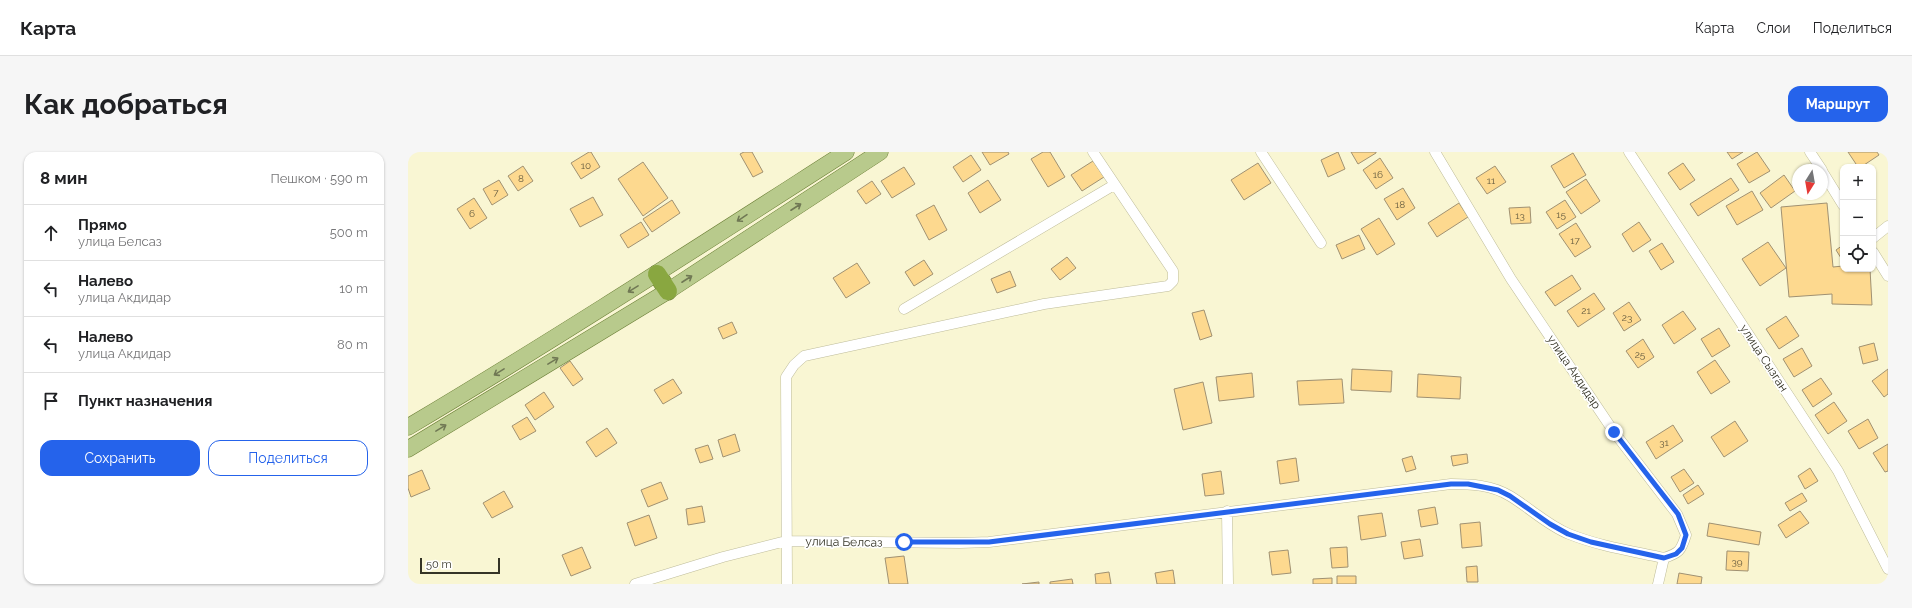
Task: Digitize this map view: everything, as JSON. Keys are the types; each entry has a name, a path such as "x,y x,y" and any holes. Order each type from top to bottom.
{"highway":[{"path":"657,274 668,292"}],"main road":[{"path":"408,427 657,274 846,152"},
{"path":"408,449 668,292 880,152"}],"street":[{"path":"787,584 786,377 804,356 1044,304 1168,286 1172,281 1173,271 1093,152"},
{"path":"1261,152 1321,243"},
{"name":"улица Акдидар","path":"1435,152 1511,279 1605,419 1678,514 1686,535 1682,548 1676,554 1664,558"},
{"name":"улица Сызган","path":"1629,152 1838,471 1888,570"},
{"path":"1810,152 1818,164"},
{"path":"1828,180 1840,200"},
{"path":"904,309 1114,185"},
{"path":"1876,236 1888,226"},
{"path":"1876,257 1888,276"},
{"name":"улица Белсаз","path":"635,584 723,557 786,541 960,544 989,542 1451,484 1486,486 1504,493 1550,524 1568,534 1591,542 1664,558"},
{"path":"1227,511 1228,584"},
{"path":"1658,584 1664,558"}],"building":[{"path":"591,152 600,167 581,179 571,163"},
{"path":"744,152 752,152 763,172 753,177 740,154"},
{"path":"982,152 1008,152 1009,154 990,165"},
{"path":"1043,152 1050,152 1065,177 1048,187 1031,159"},
{"path":"1338,152 1345,169 1328,177 1321,160"},
{"path":"1351,152 1376,152 1376,153 1358,164"},
{"path":"1727,152 1743,152 1732,159"},
{"path":"1757,152 1770,171 1749,183 1737,164"},
{"path":"1848,152 1877,152 1879,155 1866,164 1856,164"},
{"path":"1573,153 1586,175 1564,188 1551,166"},
{"path":"971,155 981,170 963,182 953,167"},
{"path":"1380,158 1393,178 1376,189 1363,170"},
{"path":"1093,161 1104,177 1082,191 1071,175"},
{"path":"643,162 668,198 643,216 618,179"},
{"path":"1258,163 1271,183 1244,200 1231,180"},
{"path":"1683,163 1695,180 1680,190 1668,173"},
{"path":"523,166 533,181 518,191 508,176"},
{"path":"1495,166 1506,182 1487,194 1476,178"},
{"path":"904,167 915,184 892,198 881,181"},
{"path":"1784,175 1792,187 1792,193 1771,208 1760,193"},
{"path":"1731,178 1739,190 1698,216 1690,204"},
{"path":"1586,179 1600,201 1581,214 1566,192"},
{"path":"499,180 508,195 492,205 483,189"},
{"path":"988,180 1001,200 980,213 968,193"},
{"path":"872,181 881,194 866,204 857,191"},
{"path":"1403,188 1415,208 1397,220 1384,199"},
{"path":"1752,191 1763,210 1737,225 1726,206"},
{"path":"593,197 603,215 580,227 570,209"},
{"path":"474,198 487,218 470,229 457,209"},
{"path":"672,200 680,213 652,232 643,219"},
{"path":"1565,200 1576,217 1557,229 1546,212"},
{"path":"1459,203 1468,217 1437,237 1428,223"},
{"path":"1827,203 1833,267 1840,266 1840,272 1870,272 1872,305 1832,304 1832,294 1789,297 1781,207"},
{"path":"934,205 947,230 929,240 916,215"},
{"path":"1530,207 1531,223 1511,224 1509,208"},
{"path":"1379,218 1395,244 1377,255 1361,229"},
{"path":"641,222 649,235 628,248 620,235"},
{"path":"1639,222 1651,240 1633,252 1622,234"},
{"path":"1576,223 1591,247 1575,257 1559,234"},
{"path":"1359,235 1365,249 1342,259 1336,245"},
{"path":"1768,242 1786,268 1760,286 1742,259"},
{"path":"1662,243 1674,262 1661,270 1649,251"},
{"path":"1840,247 1840,256 1836,250"},
{"path":"1067,257 1076,268 1060,280 1051,269"},
{"path":"924,260 933,274 914,286 905,272"},
{"path":"857,263 870,283 846,298 833,278"},
{"path":"1010,271 1016,286 997,293 991,279"},
{"path":"1572,275 1581,289 1555,306 1545,292"},
{"path":"1594,293 1605,309 1578,327 1567,311"},
{"path":"1629,302 1641,320 1624,331 1613,313"},
{"path":"1204,310 1212,336 1200,340 1192,313"},
{"path":"1683,311 1696,329 1674,344 1662,325"},
{"path":"1786,316 1799,336 1779,349 1766,329"},
{"path":"732,322 737,333 723,339 718,328"},
{"path":"1719,328 1730,346 1712,357 1701,339"},
{"path":"1643,339 1654,357 1638,368 1626,351"},
{"path":"1874,343 1878,360 1863,364 1859,347"},
{"path":"1802,348 1812,366 1794,377 1783,359"},
{"path":"1715,360 1730,382 1711,394 1697,372"},
{"path":"570,361 583,379 573,386 560,368"},
{"path":"1352,369 1392,371 1391,392 1351,390"},
{"path":"1888,369 1888,394 1884,397 1872,381"},
{"path":"1252,373 1254,397 1219,401 1216,377"},
{"path":"1418,374 1461,377 1460,399 1417,397"},
{"path":"1821,378 1832,394 1813,407 1802,390"},
{"path":"673,379 682,393 663,404 654,390"},
{"path":"1342,379 1344,403 1299,405 1297,381"},
{"path":"1203,382 1212,423 1183,430 1174,389"},
{"path":"544,392 554,407 535,420 525,405"},
{"path":"1834,402 1847,421 1828,434 1815,415"},
{"path":"527,417 536,431 520,440 512,426"},
{"path":"1868,419 1878,438 1859,449 1848,431"},
{"path":"1735,421 1748,441 1724,457 1711,437"},
{"path":"1673,425 1683,441 1656,459 1646,442"},
{"path":"607,428 617,443 596,457 586,442"},
{"path":"735,434 740,451 723,457 718,440"},
{"path":"1888,444 1888,471 1885,472 1873,453"},
{"path":"708,445 713,459 700,463 695,449"},
{"path":"1467,454 1468,463 1453,466 1451,456"},
{"path":"1412,456 1416,469 1406,472 1402,459"},
{"path":"1296,458 1299,481 1280,484 1277,461"},
{"path":"1810,468 1818,481 1805,489 1798,476"},
{"path":"1684,469 1694,483 1680,492 1671,477"},
{"path":"422,470 430,489 411,497 408,488 408,476"},
{"path":"1221,471 1224,494 1205,496 1202,474"},
{"path":"661,482 668,499 648,507 641,490"},
{"path":"1698,485 1704,494 1688,504 1683,495"},
{"path":"504,491 513,507 492,518 483,503"},
{"path":"1802,493 1807,501 1790,511 1785,503"},
{"path":"702,506 705,522 688,525 686,509"},
{"path":"1435,507 1438,524 1421,527 1418,510"},
{"path":"1800,511 1809,523 1786,538 1778,525"},
{"path":"1382,513 1386,536 1361,540 1358,516"},
{"path":"649,515 657,538 635,546 627,523"},
{"path":"1480,522 1482,546 1462,548 1460,524"},
{"path":"1709,523 1761,532 1759,545 1707,536"},
{"path":"1420,539 1423,556 1404,559 1401,542"},
{"path":"582,547 591,568 571,576 562,555"},
{"path":"1347,547 1348,567 1332,568 1330,548"},
{"path":"1288,550 1291,573 1272,575 1269,552"},
{"path":"1727,551 1749,552 1748,571 1726,570"},
{"path":"904,556 908,584 889,584 885,558"},
{"path":"1477,566 1478,582 1467,582 1466,567"},
{"path":"1173,570 1175,584 1157,584 1155,573"},
{"path":"1109,572 1111,584 1096,584 1095,574"},
{"path":"1679,573 1702,577 1701,584 1677,584"},
{"path":"1337,576 1356,576 1356,584 1337,584"},
{"path":"1332,578 1332,584 1313,584 1313,579"},
{"path":"1072,579 1073,584 1050,584 1050,582"},
{"path":"1039,582 1039,584 1022,584"}],"route":[{"path":"904,542 960,544 989,542 1227,511 1451,484 1468,484 1486,486 1498,490 1510,496 1550,524 1568,534 1591,542 1664,558 1676,554 1682,548 1686,535 1678,514 1614,432"}]}
